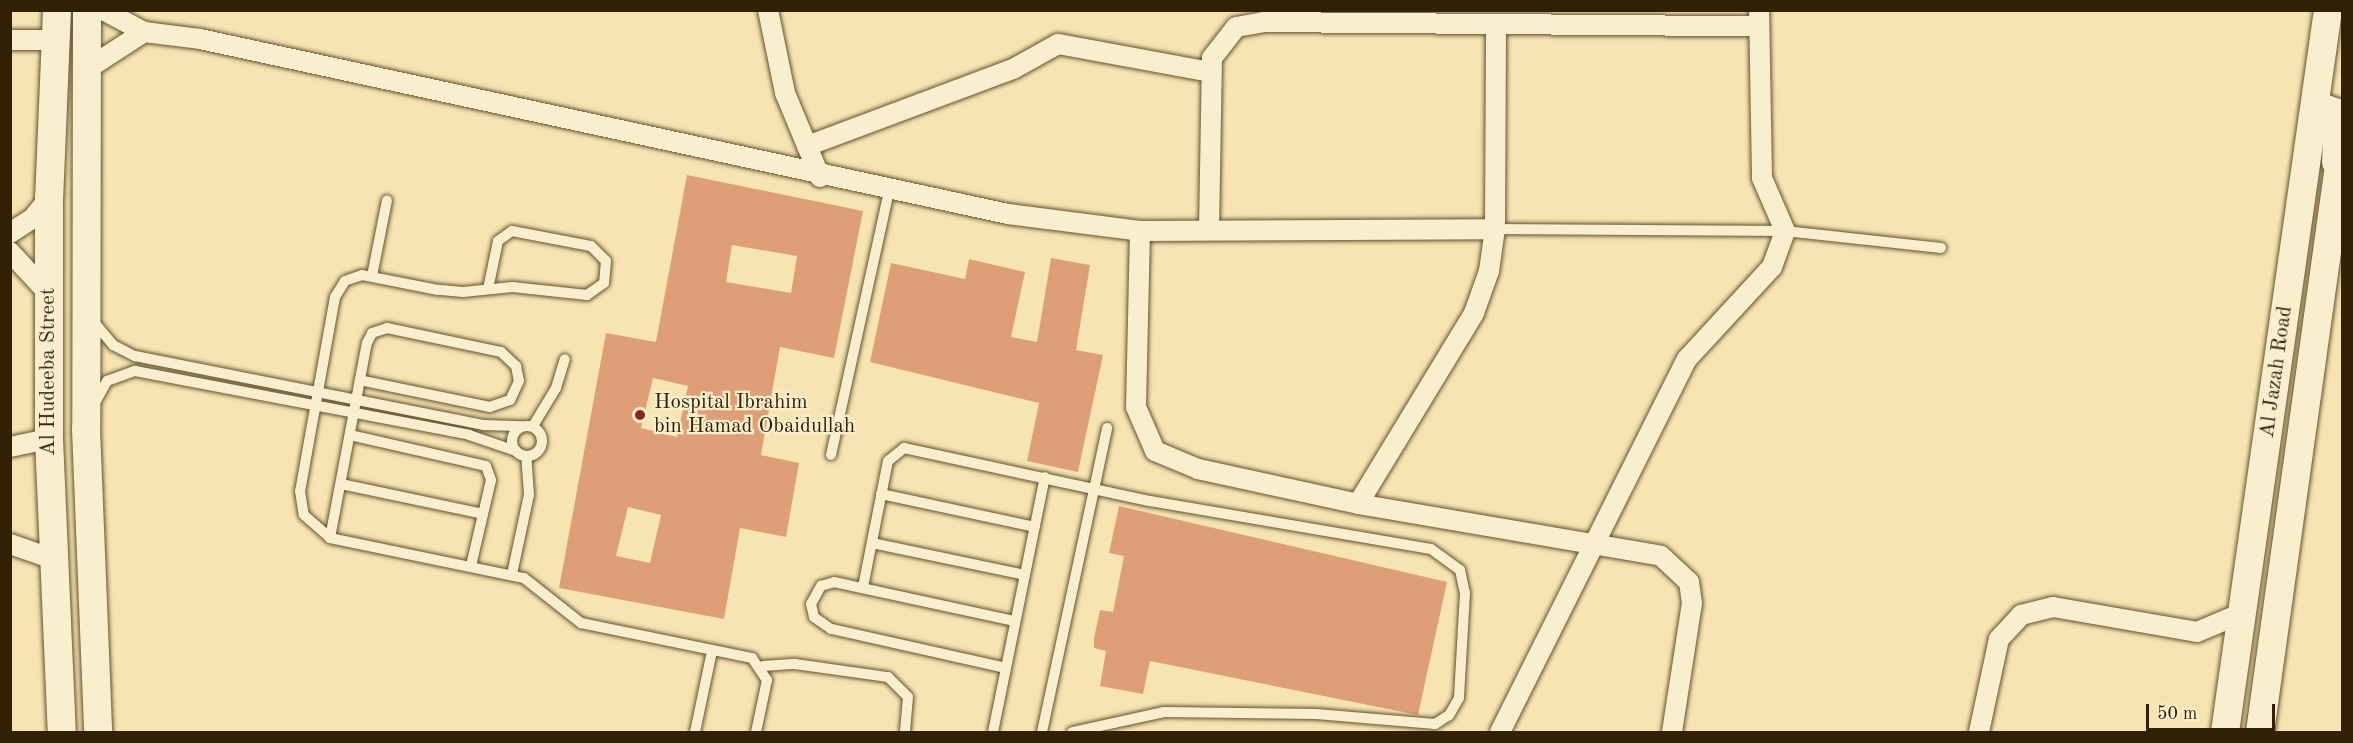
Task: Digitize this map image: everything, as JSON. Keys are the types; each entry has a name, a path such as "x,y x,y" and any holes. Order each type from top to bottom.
{"main road":[{"name":"Al Hudeeba Street","path":"57,10 49,198 49,439 62,732"},
{"name":"Al Hudeeba Street","path":"87,10 84,71 86,429 98,732"},
{"name":"Al Jazah Road","path":"2225,732 2328,10"},
{"path":"2313,119 2333,108 2340,123 2323,283"},
{"name":"Al Jazah Road","path":"2260,732 2343,144"},
{"path":"49,294 63,346 71,508 81,510 88,495"},
{"path":"59,664 70,649 81,656 89,732"}],"street":[{"path":"103,10 144,32 200,39 820,177 1008,214 1140,231 1495,229"},
{"path":"768,10 776,64 820,177"},
{"path":"1209,229 1211,72 1217,45 1249,23 1496,27 1759,18 1762,178 1785,231 1772,267 1687,358 1590,544 1500,732"},
{"path":"1358,504 1474,313 1489,271 1495,229 1496,27"},
{"path":"84,71 144,32"},
{"path":"10,40 55,40"},
{"path":"807,146 1014,69 1058,44 1211,72"},
{"path":"10,233 49,198"},
{"path":"1140,231 1136,407 1155,451 1197,469 1358,504 1661,556 1689,582 1692,603 1672,732"},
{"path":"10,252 49,294"},
{"path":"10,447 49,439"},
{"path":"10,544 53,559"},
{"path":"1979,732 1999,639 2021,615 2053,607 2197,632 2242,613"}],"lane":[{"path":"831,455 890,191"},
{"path":"372,276 387,200"},
{"path":"1495,229 1785,231 1941,248"},
{"path":"488,289 498,242 512,231 591,246 606,261 604,283 586,295 488,289 438,290 372,276 353,277 339,288 318,392 301,503 311,525 330,538 512,574 535,584 581,623 752,658 763,666 767,680 756,732"},
{"path":"85,302 103,336 135,356 484,425 527,426 542,435 541,447 521,454 469,435 316,405 125,372 100,390 86,429"},
{"path":"330,538 341,484 356,399 368,338 382,328 501,351 513,360 519,381 510,400 490,407 360,380"},
{"path":"512,574 529,495 521,454 512,440 527,426 556,388 565,359"},
{"path":"1041,732 1107,428"},
{"path":"350,435 482,463 491,475 471,566"},
{"path":"863,587 888,461 904,448 1094,488 1442,553 1464,581 1460,688 1449,715 1427,726 1316,714 1164,712 1072,732"},
{"path":"993,732 1045,477"},
{"path":"341,484 483,514"},
{"path":"881,495 1035,527"},
{"path":"872,543 1025,575"},
{"path":"1006,668 831,629 814,617 812,604 821,586 834,582 1016,621"},
{"path":"695,732 711,651"},
{"path":"763,666 795,664 888,677 908,697 906,732"}],"building":[{"path":"687,175 863,211 834,358 780,347 761,455 799,463 786,537 740,528 724,619 559,588 606,333 656,342","holes":["732,245 797,256 791,293 726,282","653,378 688,386 677,437 641,428","628,507 661,515 650,563 616,556"]},
{"path":"1051,258 1090,265 1076,350 1103,355 1078,472 1027,461 1039,403 870,362 891,263 965,279 969,259 1025,272 1011,337 1037,342"},
{"path":"1119,506 1447,582 1418,715 1150,661 1143,694 1100,686 1106,651 1094,648 1094,638 1100,610 1113,612 1124,556 1109,553"}],"place":[{"name":"Hospital Ibrahim bin Hamad Obaidullah","path":"640,415"}]}
